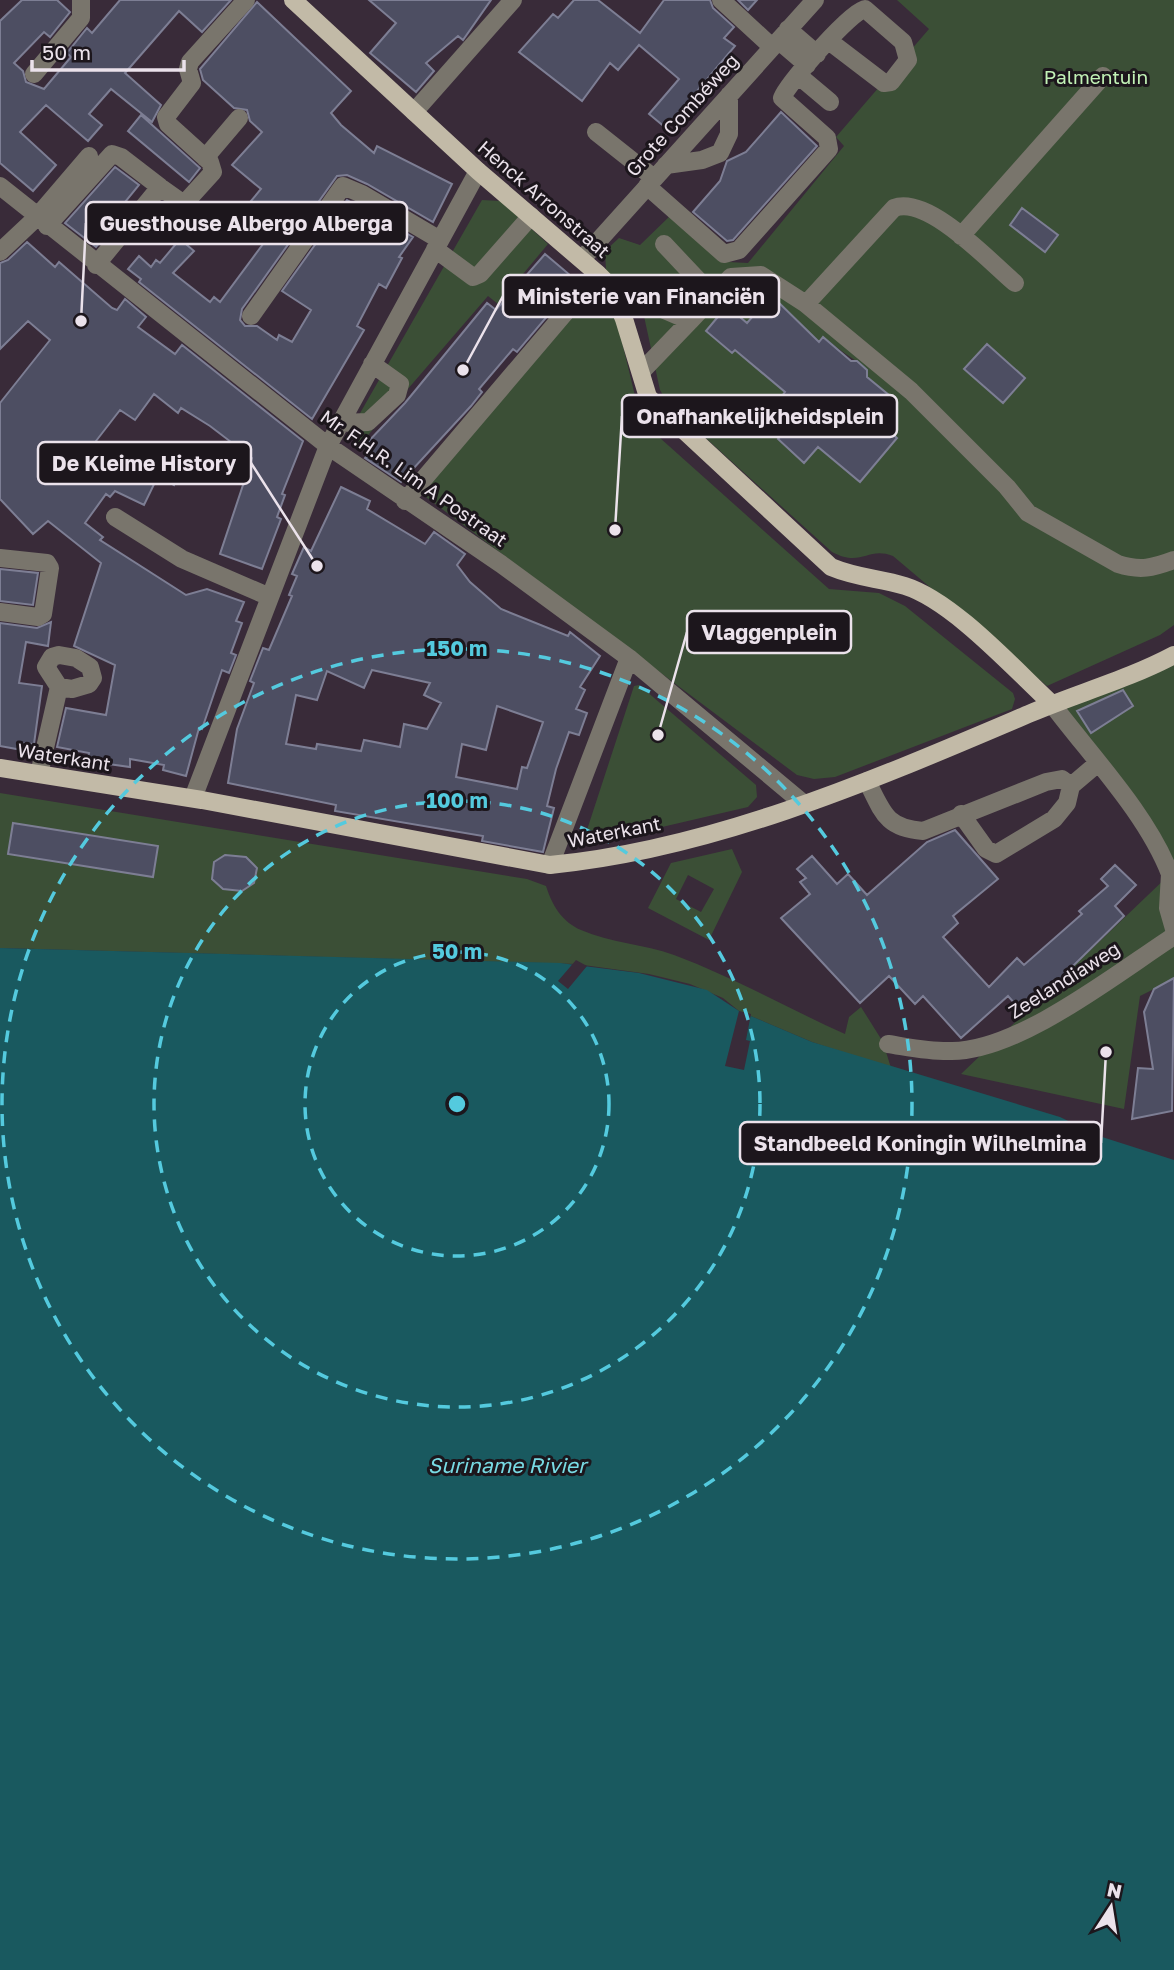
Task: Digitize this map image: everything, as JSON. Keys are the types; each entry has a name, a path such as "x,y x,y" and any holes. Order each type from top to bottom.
{"main road":[{"name":"Henck Arronstraat","path":"293,0 478,171 598,274 611,288 649,397 831,567 857,578 905,586 933,600 1052,704"},
{"name":"Waterkant","path":"0,768 193,799 550,865 591,861 742,825 867,781 1052,704 1172,658"}],"street":[{"path":"34,74 81,18 81,0"},
{"path":"0,252 42,222 112,154 121,157 179,203 189,201 213,172 214,167 168,124 166,117 192,83 188,69 190,62 246,0"},
{"path":"414,112 513,0"},
{"path":"596,132 724,254 739,250 829,149 827,138 782,98 813,59 857,10 864,9 903,42 908,60 891,82 884,83 813,59 721,0"},
{"name":"Grote Combéweg","path":"582,259 815,0"},
{"path":"813,59 830,102"},
{"path":"961,236 1103,76"},
{"path":"666,164 702,160 720,153 729,134 729,95"},
{"path":"205,158 239,118"},
{"path":"42,222 89,156"},
{"path":"193,799 328,446 478,171"},
{"name":"Mr. F.H.R. Lim A Postraat","path":"0,186 96,265 328,446 501,565 629,658 804,804"},
{"path":"251,316 343,186 362,194 438,244 473,277 480,274 531,216"},
{"path":"96,265 160,187"},
{"path":"806,304 894,208 910,205 927,211 961,236 1015,283"},
{"path":"664,244 713,296"},
{"path":"405,501 598,274"},
{"path":"640,372 731,277 761,275 806,304 911,391 1007,487 1028,513 1118,564 1134,569 1153,569 1174,560"},
{"path":"611,288 690,321"},
{"path":"340,423 368,422 397,395 400,384 372,364"},
{"path":"115,517 182,559 270,597"},
{"path":"0,558 50,565 43,614 38,617 0,612"},
{"path":"550,865 629,658"},
{"path":"39,774 59,687"},
{"path":"1052,704 1137,813 1162,854 1172,875 1168,908 1174,929"},
{"path":"961,814 986,849 996,854 1054,819 1068,803 1071,786 1097,764"},
{"path":"867,781 886,817 903,830 923,831 1046,782 1062,779 1071,786"},
{"name":"Zeelandiaweg","path":"888,1044 951,1052 979,1048 1023,1033 1174,936"}],"green space":[{"name":"Palmentuin","path":"897,0 1174,0 1174,625 1160,635 1047,686 893,556 877,553 851,558 832,552 668,404 660,390 642,307 606,270 605,251 619,238 640,245 671,215 728,262 748,263 844,146 836,137 929,29","holes":["727,306 751,326 790,315 814,337 817,345 824,337 867,370 867,377 895,400 892,404 897,409 883,425 897,438 860,481 818,447 804,462 778,439 791,424 773,407 785,392 735,350 732,353 706,331"]},
{"path":"482,200 501,201 548,244 498,304 488,296 357,448 351,429"},
{"path":"596,286 618,325 641,421 829,589 879,593 905,606 1013,693 1015,699 1012,709 835,777 814,779 797,775 418,491"},
{"path":"1174,662 1174,979 1140,996 1124,1109 961,1074 1170,874 1052,704"},
{"path":"639,685 756,785 757,797 748,807 589,844 584,839 634,686"},
{"path":"0,793 527,879 546,886 559,912 574,927 604,938 674,955 845,1034 849,1017 861,1007 883,1042 891,1068 812,1042 739,1011 723,998 690,984 649,974 576,964 0,948"},
{"path":"732,849 742,872 709,940 648,908 671,863","holes":["688,875 714,889 701,912 676,899"]}],"water":[{"name":"Suriname Rivier","path":"0,948 560,963 639,973 707,990 739,1011 812,1042 1060,1117 1099,1136 1174,1160 1174,1970 0,1970"}],"pier":[{"path":"576,960 587,966 568,989 558,981"},
{"path":"739,1011 751,1014 746,1040 750,1041 744,1070 725,1066"}],"building":[{"path":"22,0 57,0 70,12 50,37 44,32 14,63 23,71 26,82 44,89 71,57 67,53 87,28 92,33 120,0 231,0 202,32 179,11 125,73 161,105 152,122 111,89 89,114 102,125 88,141 46,105 20,132 56,165 33,191 0,163 0,21"},
{"path":"369,0 491,0 463,40 458,36 426,63 434,71 416,92 370,53 396,23"},
{"path":"574,0 598,0 640,33 664,0 710,0 713,8 734,27 724,38 735,46 666,128 649,114 679,79 639,45 618,70 610,63 582,101 519,52 553,14 558,18"},
{"path":"738,0 757,0 748,10"},
{"path":"257,2 351,91 331,113 341,125 374,153 377,146 452,184 433,222 367,184 347,175 337,176 242,309 240,320 245,326 257,326 277,340 279,335 292,342 311,310 282,291 347,200 413,237 399,257 402,258 386,288 379,284 357,326 364,330 312,419 139,282 141,279 128,269 139,256 151,267 156,260 160,263 180,239 194,251 173,273 210,302 214,297 220,302 269,236 262,231 271,219 251,201 261,189 232,165 262,132 250,121 247,110 234,108 203,80 200,69"},
{"path":"781,112 817,146 733,240 727,241 693,212 720,181 727,161 746,152"},
{"path":"141,115 200,168 189,182 128,131"},
{"path":"115,167 139,185 103,229 108,233 96,247 65,223"},
{"path":"1022,208 1058,235 1045,252 1010,225"},
{"path":"27,242 55,267 59,262 112,308 117,310 125,299 146,317 138,327 175,354 182,345 303,441 282,494 285,495 277,517 281,519 262,569 220,554 252,458 210,426 181,408 178,413 154,394 135,420 120,410 96,441 126,467 137,447 182,468 174,485 158,476 144,505 115,491 110,497 106,494 85,523 103,537 100,540 186,595 207,589 244,602 236,621 242,623 231,653 236,655 229,673 222,670 202,729 199,728 186,776 163,770 164,765 130,759 130,767 87,761 89,753 57,747 66,708 106,715 115,665 74,646 101,563 48,521 33,534 0,499 0,403 50,340 28,321 0,349 0,263 8,260"},
{"path":"545,254 577,281 517,352 513,349 479,389 482,392 471,406 401,482 365,458 370,452 364,446 405,403 487,303 496,310"},
{"path":"771,295 819,342 823,337 851,361 857,361 867,370 867,377 895,400 892,404 897,409 883,425 897,438 860,482 818,447 804,463 778,439 791,424 773,407 785,392 735,350 732,353 706,331 727,306 747,323"},
{"path":"987,344 1025,378 1003,403 964,369"},
{"path":"341,487 370,501 367,509 425,544 434,532 465,554 457,565 470,582 501,609 568,636 570,632 600,656 580,687 585,690 576,709 587,713 579,735 569,732 556,769 547,806 554,808 543,852 482,841 483,836 335,811 336,805 228,783 237,729 254,683 250,681 263,648 269,650 292,596 289,595 297,576 292,574 304,547 311,551","holes":["372,670 430,683 424,695 441,703 427,729 404,724 400,747 364,740 361,751 317,744 316,749 286,744 296,695 317,700 327,671 364,688","497,706 543,722 527,768 522,767 517,789 456,777 462,744 486,750"]},
{"path":"0,569 38,573 33,605 0,601"},
{"path":"51,622 48,646 26,642 19,683 42,686 34,744 23,743 22,750 0,746 0,623 37,628"},
{"path":"1123,690 1133,706 1091,733 1077,711"},
{"path":"13,823 158,846 153,877 8,854"},
{"path":"955,830 998,879 953,916 958,923 943,937 989,987 1017,958 1024,965 1082,914 1079,911 1108,886 1101,879 1115,865 1136,885 1115,906 1124,916 1024,1014 1008,996 961,1038 923,996 915,1004 889,976 860,1003 781,918 810,894 800,882 806,878 797,869 812,856 837,884 848,874 867,895 927,842"},
{"path":"225,855 246,857 257,868 254,883 242,891 223,889 212,879 214,862"},
{"path":"1174,978 1172,1111 1132,1119 1138,1068 1153,1069 1144,1012 1154,989"}],"place":[{"name":"Guesthouse Albergo Alberga","path":"81,321"},
{"name":"Ministerie van Financiën","path":"463,370"},
{"name":"Onafhankelijkheidsplein","path":"615,530"},
{"name":"De Kleime History","path":"317,566"},
{"name":"Vlaggenplein","path":"658,735"},
{"name":"Standbeeld Koningin Wilhelmina","path":"1106,1052"}]}
